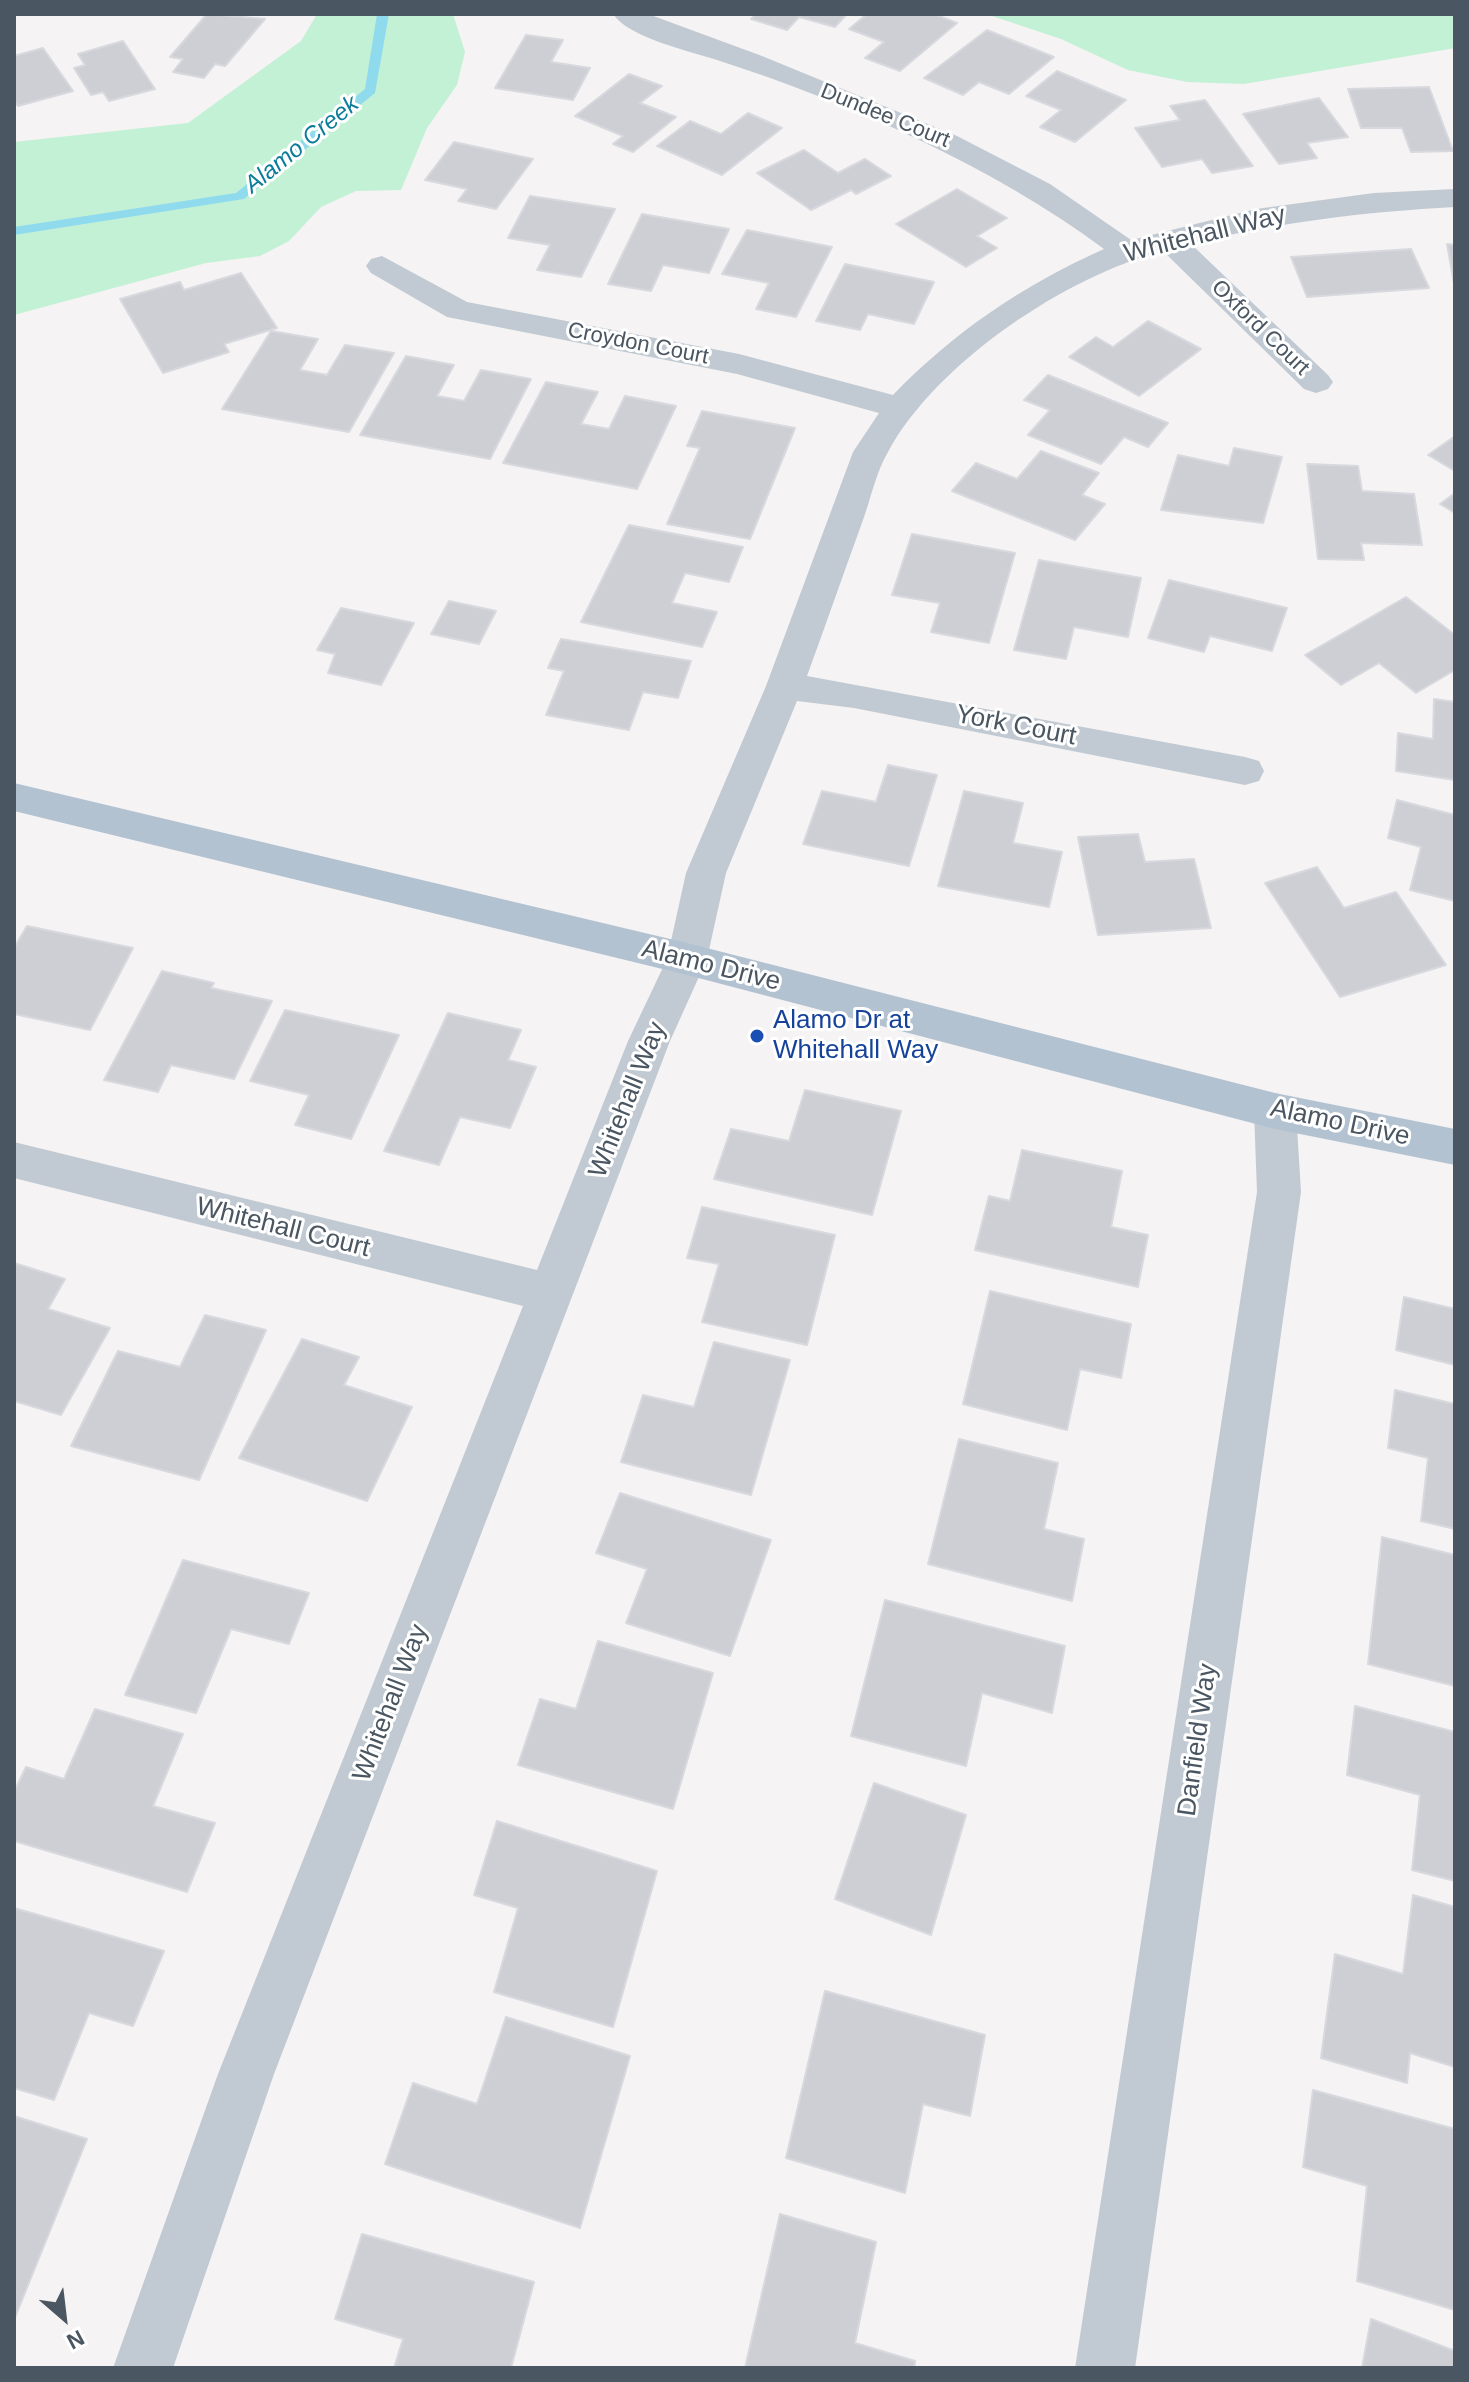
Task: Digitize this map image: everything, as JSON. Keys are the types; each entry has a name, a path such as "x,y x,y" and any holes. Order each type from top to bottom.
{"main road":[{"name":"Alamo Drive","path":"14,797 687,959 1275,1111 1455,1147"}],"street":[{"name":"Dundee Court","path":"627,14 650,28 740,58 959,145 1045,193 1126,251"},
{"name":"Whitehall Way","path":"143,2368 246,2074 649,1041 687,959 706,873 785,686 870,452 900,408 945,361 1009,313 1068,277 1126,251 1256,218 1374,202 1455,198"},
{"name":"Oxford Court","path":"1169,240 1316,382"},
{"name":"Croydon Court","path":"382,266 458,310 739,364 900,408"},
{"name":"York Court","path":"785,686 854,695 1245,771"},
{"name":"Danfield Way","path":"1105,2368 1279,1192 1275,1111"},
{"name":"Whitehall Court","path":"14,1160 552,1293"}],"green space":[{"path":"317,14 453,14 465,52 457,85 427,128 401,190 356,191 321,207 289,241 260,256 206,263 14,315 14,142 188,123 301,41"},
{"path":"986,14 1455,14 1455,48 1244,84 1187,82 1128,70 1061,39"}],"building":[{"path":"207,14 265,19 225,66 215,64 204,78 173,72 183,59 170,57"},
{"path":"756,14 847,14 835,27 799,17 787,30 751,19"},
{"path":"867,14 934,14 957,23 900,71 865,58 884,42 849,29"},
{"path":"987,30 1054,57 1009,94 979,82 963,95 924,78"},
{"path":"526,35 563,40 551,62 590,68 573,100 495,88"},
{"path":"123,41 155,89 109,101 103,92 91,95 74,68 85,65 78,54"},
{"path":"43,48 73,91 18,106 14,100 14,56"},
{"path":"1057,71 1126,100 1075,142 1040,127 1061,110 1026,96"},
{"path":"629,74 662,86 640,103 676,117 633,152 613,144 623,136 575,116"},
{"path":"1429,87 1453,151 1411,152 1402,128 1361,128 1348,89"},
{"path":"1319,98 1348,137 1307,143 1317,158 1279,164 1243,114"},
{"path":"1205,100 1253,166 1212,173 1202,159 1162,167 1135,128 1180,120 1170,106"},
{"path":"748,113 782,128 722,175 657,146 690,121 721,134"},
{"path":"454,142 533,159 496,209 458,201 467,189 425,180"},
{"path":"804,150 838,173 865,159 891,176 856,194 851,190 811,210 757,173"},
{"path":"957,189 1007,218 977,236 997,248 966,267 896,224"},
{"path":"530,196 615,209 581,277 537,270 550,245 508,238"},
{"path":"642,214 729,229 709,273 663,265 651,291 608,284"},
{"path":"747,230 832,247 796,317 756,309 769,283 722,274"},
{"path":"1447,244 1455,245 1455,289"},
{"path":"1411,249 1429,288 1307,297 1291,257"},
{"path":"845,264 934,282 914,324 868,314 860,330 816,321"},
{"path":"241,273 277,328 224,344 229,352 163,373 120,299 180,282 184,290"},
{"path":"1148,321 1201,349 1139,396 1069,357 1096,337 1113,347"},
{"path":"271,331 318,339 300,370 327,375 345,345 394,353 349,432 222,409"},
{"path":"406,356 454,365 437,396 464,401 481,370 531,379 490,459 360,435"},
{"path":"1048,375 1168,423 1148,447 1124,437 1101,464 1028,435 1050,410 1024,400"},
{"path":"546,382 598,392 581,424 609,429 625,396 676,406 637,489 503,463"},
{"path":"702,411 795,428 750,539 667,524 700,448 687,446"},
{"path":"1455,436 1455,471 1428,455"},
{"path":"1234,448 1282,457 1263,523 1161,510 1178,455 1229,466"},
{"path":"1041,451 1099,473 1082,495 1105,504 1075,540 952,491 976,463 1017,479"},
{"path":"1307,464 1358,466 1362,491 1414,494 1422,545 1361,543 1364,560 1318,559"},
{"path":"1455,493 1455,513 1440,504"},
{"path":"629,525 743,547 729,582 685,573 672,603 717,612 702,647 581,622"},
{"path":"912,534 1015,553 989,643 931,632 940,603 892,595"},
{"path":"1039,560 1141,578 1128,637 1074,627 1066,659 1014,650"},
{"path":"1169,580 1287,608 1272,651 1210,636 1204,652 1148,638"},
{"path":"1406,597 1455,635 1455,670 1416,693 1379,663 1341,685 1305,655"},
{"path":"449,601 496,611 479,644 431,634"},
{"path":"341,608 414,623 381,685 328,673 335,654 317,650"},
{"path":"561,639 691,661 678,698 643,692 629,730 546,715 564,671 548,668"},
{"path":"1434,699 1455,702 1455,780 1396,771 1398,733 1433,739"},
{"path":"888,765 937,775 909,866 803,844 822,791 876,802"},
{"path":"964,791 1023,803 1013,843 1062,852 1049,907 938,886"},
{"path":"1397,800 1455,815 1455,901 1410,890 1421,847 1388,838"},
{"path":"1138,834 1145,862 1194,859 1211,928 1098,935 1078,837"},
{"path":"1317,867 1344,908 1396,892 1446,965 1340,997 1265,883"},
{"path":"27,926 133,948 90,1030 14,1014 14,948"},
{"path":"162,971 214,983 211,988 272,1001 234,1079 171,1065 158,1092 104,1080"},
{"path":"285,1010 399,1035 351,1139 295,1125 309,1095 250,1081"},
{"path":"448,1013 521,1030 508,1060 536,1067 510,1128 460,1117 439,1165 384,1151"},
{"path":"805,1090 901,1111 872,1215 714,1179 731,1129 789,1141"},
{"path":"1022,1150 1122,1171 1111,1227 1148,1235 1138,1287 975,1250 989,1196 1010,1201"},
{"path":"702,1207 835,1235 807,1345 702,1322 719,1264 687,1258"},
{"path":"14,1263 65,1279 48,1309 110,1328 61,1415 14,1401"},
{"path":"990,1291 1131,1324 1121,1378 1080,1369 1067,1430 963,1404"},
{"path":"1404,1297 1455,1309 1455,1365 1396,1350"},
{"path":"205,1315 266,1330 199,1480 71,1446 118,1351 180,1367"},
{"path":"302,1339 359,1357 344,1385 412,1407 367,1501 239,1458"},
{"path":"714,1342 790,1360 751,1495 621,1462 643,1395 694,1407"},
{"path":"1395,1390 1455,1404 1455,1529 1421,1521 1428,1458 1388,1448"},
{"path":"959,1439 1058,1463 1044,1529 1084,1539 1072,1601 928,1564"},
{"path":"620,1493 771,1540 730,1656 626,1623 647,1569 596,1553"},
{"path":"1382,1537 1455,1555 1455,1686 1368,1664"},
{"path":"183,1560 309,1593 289,1644 231,1629 196,1713 125,1695"},
{"path":"885,1600 1065,1646 1052,1713 982,1693 966,1766 851,1736"},
{"path":"598,1641 713,1673 673,1809 518,1765 540,1699 576,1709"},
{"path":"1355,1706 1455,1732 1455,1881 1412,1870 1420,1795 1347,1775"},
{"path":"95,1709 183,1734 153,1806 215,1823 187,1892 14,1841 14,1792 26,1767 64,1779"},
{"path":"874,1783 966,1815 931,1935 835,1899"},
{"path":"497,1821 657,1871 613,2027 494,1992 518,1908 474,1895"},
{"path":"1413,1895 1455,1907 1455,2067 1410,2053 1407,2083 1321,2058 1335,1954 1403,1974"},
{"path":"14,1908 164,1951 133,2026 89,2013 54,2100 14,2088"},
{"path":"825,1991 985,2035 970,2116 923,2104 905,2193 786,2158"},
{"path":"506,2017 630,2056 580,2228 385,2164 413,2083 477,2104"},
{"path":"1313,2090 1455,2129 1455,2310 1357,2281 1367,2186 1303,2167"},
{"path":"14,2116 87,2139 14,2320"},
{"path":"780,2214 876,2242 855,2343 915,2361 914,2368 745,2368"},
{"path":"362,2234 534,2282 511,2368 394,2368 403,2339 335,2319"},
{"path":"1371,2319 1455,2351 1455,2368 1362,2368"}],"waterway":[{"name":"Alamo Creek","path":"14,231 240,196 371,90 383,14"}],"place":[{"name":"Alamo Dr at Whitehall Way","path":"757,1036"}]}
